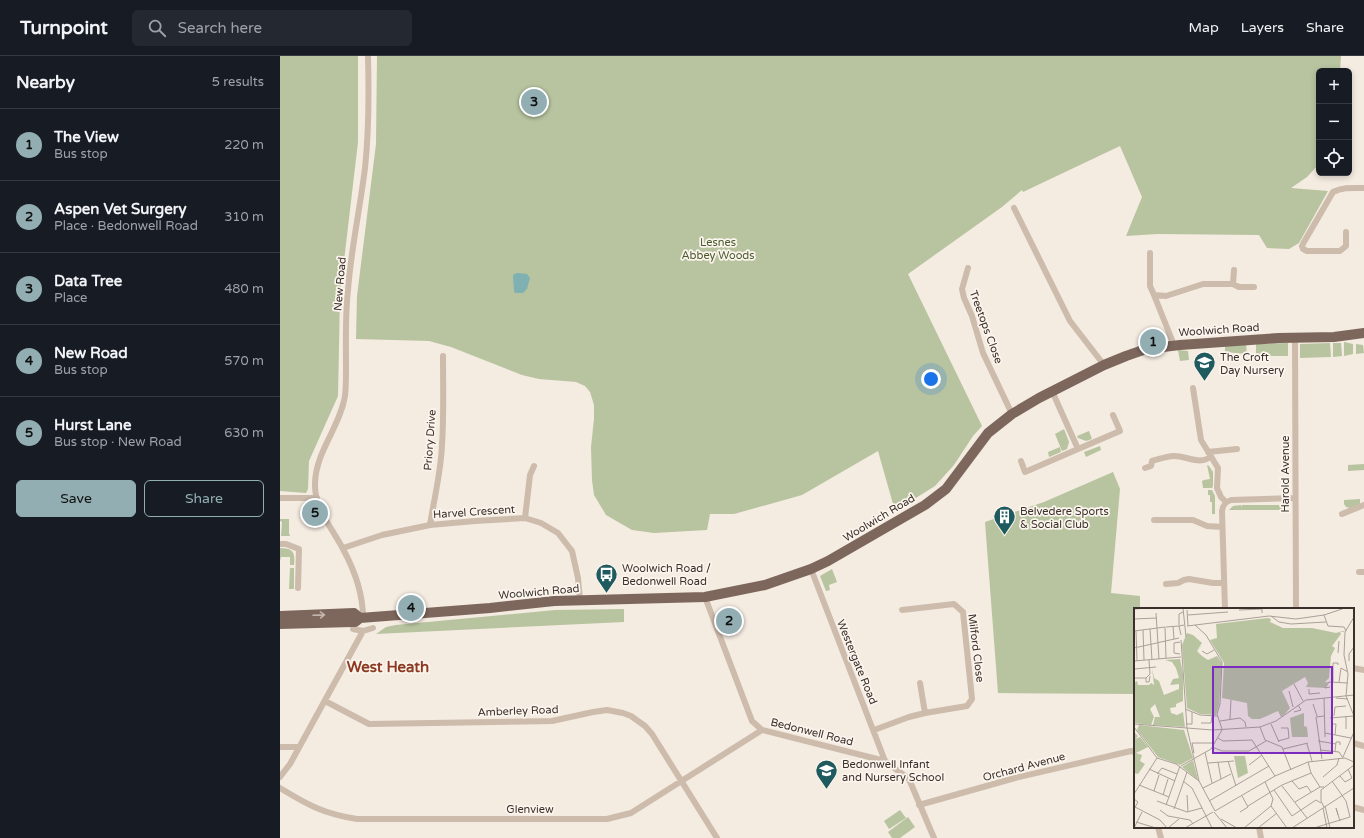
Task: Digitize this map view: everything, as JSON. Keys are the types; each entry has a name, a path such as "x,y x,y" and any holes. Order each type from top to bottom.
{"main road":[{"name":"Woolwich Road","path":"280,624 355,622 362,618 490,608 554,601 705,597 765,585 811,569 856,546 930,501 946,489 988,433 1012,414 1052,391 1104,365 1146,349 1174,345 1279,338 1334,337 1364,333"},
{"name":"Woolwich Road","path":"280,616 354,614 362,618"}],"street":[{"name":"New Road","path":"362,618 362,600 356,578 343,548 320,508 315,484 319,462 327,441 340,418 346,393 348,291 365,168 368,114 368,56"},
{"path":"1346,232 1346,246 1340,251 1307,251 1303,249 1302,246 1304,242 1333,192 1338,189 1364,188"},
{"path":"1014,208 1070,321 1104,365"},
{"path":"1150,252 1150,286 1174,345"},
{"name":"Treetops Close","path":"968,268 962,290 964,298 972,316 982,353 1012,414"},
{"path":"1233,284 1234,270"},
{"path":"1154,295 1166,296 1203,284 1233,284 1239,287 1254,288"},
{"name":"Harold Avenue","path":"1295,338 1296,608"},
{"name":"Priory Drive","path":"430,525 442,447 444,411 442,403 443,356"},
{"path":"1193,388 1201,440 1218,468 1217,488 1221,497 1226,502"},
{"path":"1052,391 1078,449"},
{"path":"1021,461 1027,474 1078,449 1120,431 1113,415"},
{"path":"1210,454 1237,449"},
{"path":"1145,468 1151,466 1152,461 1171,456 1201,461 1208,460 1210,454"},
{"path":"525,518 530,475 534,466"},
{"path":"280,498 317,498"},
{"path":"1225,608 1222,527 1223,506 1226,502 1231,500 1295,498"},
{"path":"1342,514 1364,505"},
{"name":"Harvel Crescent","path":"343,548 382,535 430,525 525,518 558,533 572,551 578,578 580,600"},
{"path":"1154,520 1193,520 1207,526 1222,527"},
{"path":"280,544 286,544 299,549 298,588"},
{"name":"Westergate Road","path":"811,569 885,761"},
{"path":"1166,584 1178,584 1189,579 1213,583 1224,583"},
{"name":"Bedonwell Road","path":"705,597 752,721 762,730 885,761 909,779 934,838"},
{"name":"Milford Close","path":"874,730 908,717 968,706 972,699 963,612 954,604 902,610"},
{"path":"353,629 363,631 373,628"},
{"path":"280,777 290,764 363,631"},
{"path":"1354,668 1364,670"},
{"path":"920,683 925,713"},
{"name":"Amberley Road","path":"325,701 369,724 552,721 601,710 623,712 645,726 717,838"},
{"name":"Glenview","path":"280,788 320,810 336,816 357,819 607,820 631,813 762,730"},
{"path":"1354,743 1364,746"},
{"path":"280,747 299,748"},
{"name":"Orchard Avenue","path":"919,805 1015,778 1131,751 1134,752"},
{"path":"1354,807 1364,810"},
{"path":"1158,828 1161,838"},
{"path":"1259,828 1261,838"}],"green space":[{"path":"280,56 358,56 358,142 340,295 338,396 309,461 308,489 306,493 280,491"},
{"name":"Lesnes Abbey Woods","path":"377,56 1341,56 1340,68 1316,68 1316,167 1307,177 1291,188 1328,191 1299,243 1289,249 1267,248 1259,235 1157,234 1126,236 1142,197 1120,146 1023,192 1022,190 1002,207 908,274 982,426 973,436 954,465 935,486 895,511 878,451 802,495 734,514 710,514 707,530 654,533 632,530 606,515 594,495 591,447 594,405 590,392 585,386 576,382 539,379 522,375 451,347 429,341 356,339 357,296 376,144"},
{"path":"1344,342 1353,344 1353,354 1344,356"},
{"path":"1288,343 1288,356 1266,356 1256,354 1256,344"},
{"path":"1330,343 1331,357 1300,358 1300,344"},
{"path":"1333,343 1341,343 1342,356 1333,357"},
{"path":"1246,344 1247,354 1225,352 1225,345"},
{"path":"1356,344 1363,345 1364,353 1356,354"},
{"path":"1178,350 1188,351 1189,360 1180,361"},
{"path":"1064,429 1069,442 1067,449 1062,451 1055,434"},
{"path":"1089,431 1092,439 1086,441 1078,438 1077,436"},
{"path":"1100,446 1101,450 1086,457 1084,452"},
{"path":"1060,447 1061,452 1049,457 1048,452"},
{"path":"1364,464 1364,470 1348,471 1348,465"},
{"path":"1207,465 1213,472 1212,488 1203,488 1202,481 1210,479"},
{"path":"1113,472 1120,489 1111,593 1140,596 1140,608 1134,608 1134,694 998,693 985,522 1044,502"},
{"path":"1208,490 1212,490 1215,496 1215,514 1212,514 1212,502 1210,502"},
{"path":"1360,499 1360,504 1350,508 1346,507 1344,504 1344,500"},
{"path":"1241,505 1241,507 1242,505 1281,505 1287,510 1229,510 1233,506"},
{"path":"280,519 289,519 290,536 281,536 282,522"},
{"path":"280,548 285,548 293,552 294,565 290,565 290,557 281,557 280,561"},
{"path":"290,568 294,568 294,589 289,589"},
{"path":"832,569 837,582 829,585 830,590 826,591 820,576"},
{"path":"624,609 624,622 376,634 386,627 396,625 555,610"},
{"path":"853,644 858,658 852,660 847,646"},
{"path":"900,810 906,818 889,829 884,821"},
{"path":"908,817 915,827 900,838 892,838 888,832"}],"water":[{"path":"514,274 527,274 530,278 527,289 523,293 515,293 514,291 513,276"}],"place":[{"name":"Data Tree","path":"534,102"},
{"name":"The View","path":"1153,342"},
{"name":"The Croft Day Nursery","path":"1205,382"},
{"name":"Hurst Lane","path":"315,513"},
{"name":"Belvedere Sports & Social Club","path":"1005,536"},
{"name":"Woolwich Road / Bedonwell Road","path":"606,594"},
{"name":"New Road","path":"411,608"},
{"name":"Aspen Vet Surgery","path":"729,621"},
{"name":"Bedonwell Infant and Nursery School","path":"827,790"}],"district":[{"name":"West Heath","path":"388,667"}]}
